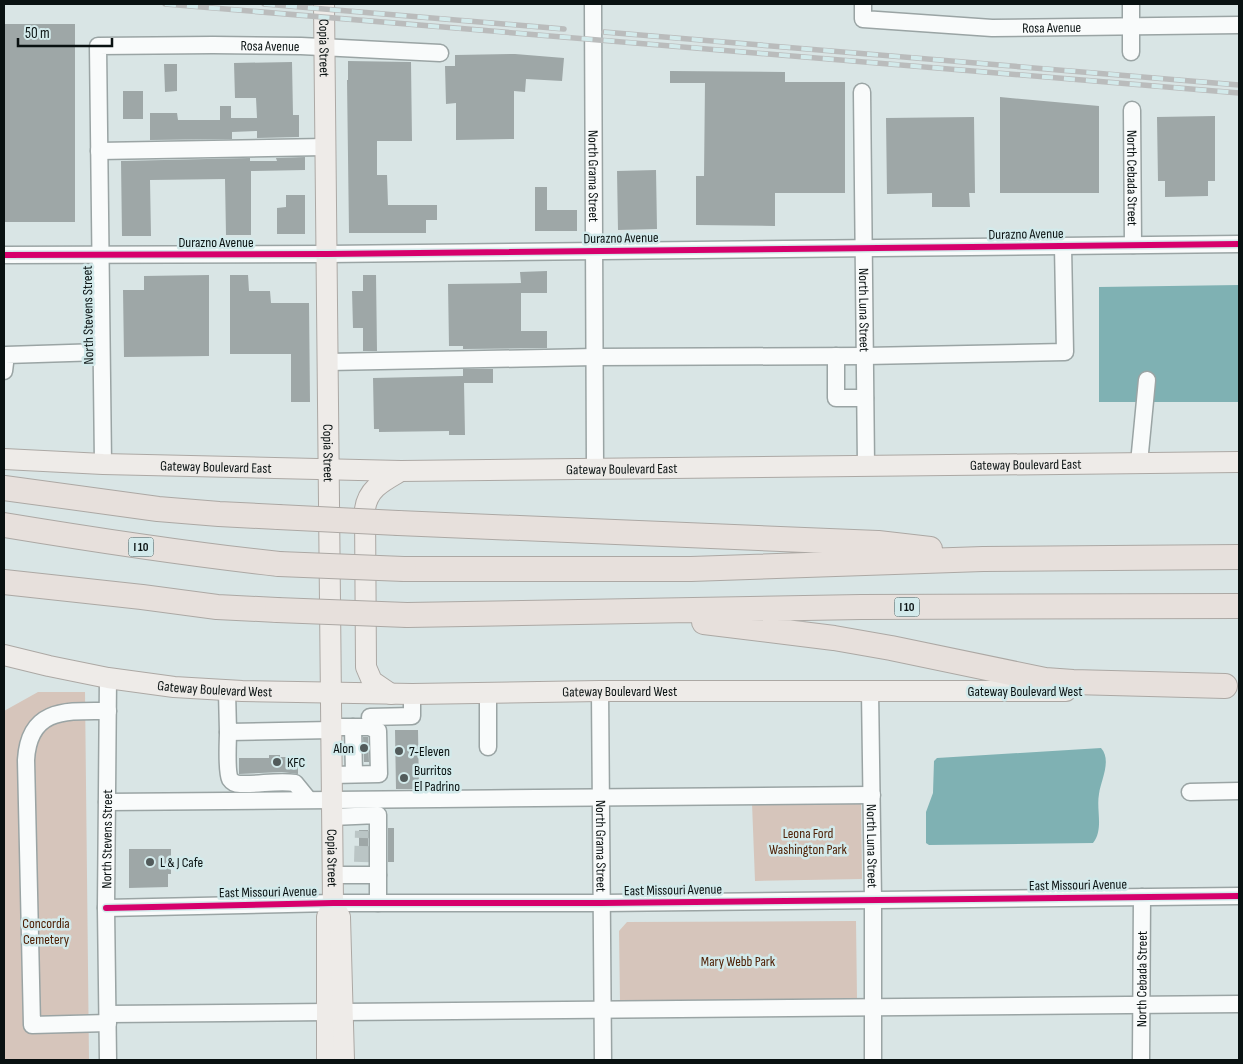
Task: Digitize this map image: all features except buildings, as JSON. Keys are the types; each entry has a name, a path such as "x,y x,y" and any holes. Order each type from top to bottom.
{"highway":[{"path":"4,488 219,514 878,543 934,549 983,559"},
{"name":"I 10","path":"4,525 202,556 279,564 404,569 691,569 983,559 1239,557"},
{"name":"I 10","path":"4,567 142,597 217,607 407,615 871,607 1239,606"},
{"path":"4,582 142,597"},
{"path":"575,612 717,624 834,638 1053,681 1232,686"}],"main road":[{"name":"Copia Street","path":"324,4 333,903 340,917 335,1012 328,1060"},
{"name":"Gateway Boulevard East","path":"4,459 103,464 401,471 1239,462"},
{"path":"391,694 372,681 366,667 365,509 368,496 373,490 401,471"},
{"name":"Gateway Boulevard West","path":"4,655 108,678 174,687 227,691 412,694 1097,691 1143,687 1232,686"},
{"name":"Copia Street","path":"335,1012 344,1060"}],"street":[{"name":"North Grama Street","path":"593,4 595,468"},
{"path":"1131,4 1131,52"},
{"name":"Rosa Avenue","path":"863,11 992,28 1239,25"},
{"name":"Rosa Avenue","path":"98,46 213,45 440,53"},
{"name":"North Stevens Street","path":"98,46 103,464"},
{"name":"North Luna Street","path":"862,92 866,466"},
{"name":"North Cebada Street","path":"1132,110 1134,245"},
{"path":"99,151 325,147"},
{"name":"Durazno Avenue","path":"4,255 327,254 1239,244"},
{"path":"328,362 1065,352 1063,246"},
{"path":"4,371 6,355 101,352"},
{"path":"836,356 836,398 865,398"},
{"path":"1139,463 1146,380"},
{"name":"North Stevens Street","path":"108,678 106,908 108,1060"},
{"path":"227,691 229,778 239,784 295,783 308,799"},
{"name":"North Luna Street","path":"870,691 873,1060"},
{"name":"North Grama Street","path":"600,692 603,1060"},
{"path":"332,775 379,774 378,731 370,722 369,693"},
{"path":"488,693 488,747"},
{"path":"228,732 332,729 412,716 412,694"},
{"path":"108,711 70,711 53,714 40,725 28,743 26,760 32,1025 108,1018 335,1012 1239,1004"},
{"path":"353,727 354,774"},
{"path":"1190,792 1239,791"},
{"path":"332,808 601,799 872,795"},
{"path":"107,802 308,799 363,823 378,815 367,870 378,903"},
{"path":"333,875 367,870"},
{"name":"East Missouri Avenue","path":"106,908 333,903 602,903 1239,896"},
{"name":"North Cebada Street","path":"1141,1060 1142,897"}],"green space":[{"name":"Concordia Cemetery","path":"38,692 85,692 89,1060 4,1060 4,711"},
{"name":"Leona Ford Washington Park","path":"861,801 862,879 755,881 752,803"},
{"name":"Mary Webb Park","path":"856,921 857,999 620,1002 619,931 627,922"}],"water":[{"path":"1239,285 1239,402 1099,402 1099,287"},
{"path":"1101,748 1106,758 1106,764 1098,800 1099,826 1093,843 929,845 926,843 926,812 933,793 934,761 937,758"}],"tunnel":[{"path":"362,862 363,831"}],"railway":[{"path":"165,4 1239,93"},
{"path":"264,4 564,29"},
{"path":"604,32 1239,85"}],"cycle path":[{"path":"4,255 327,254 1239,244"},
{"path":"106,908 333,903 602,903 1239,896"}],"place":[{"name":"Alon","path":"364,748"},
{"name":"7-Eleven","path":"399,751"},
{"name":"KFC","path":"277,762"},
{"name":"Burritos El Padrino","path":"404,778"},
{"name":"L & J Cafe","path":"150,862"}]}
